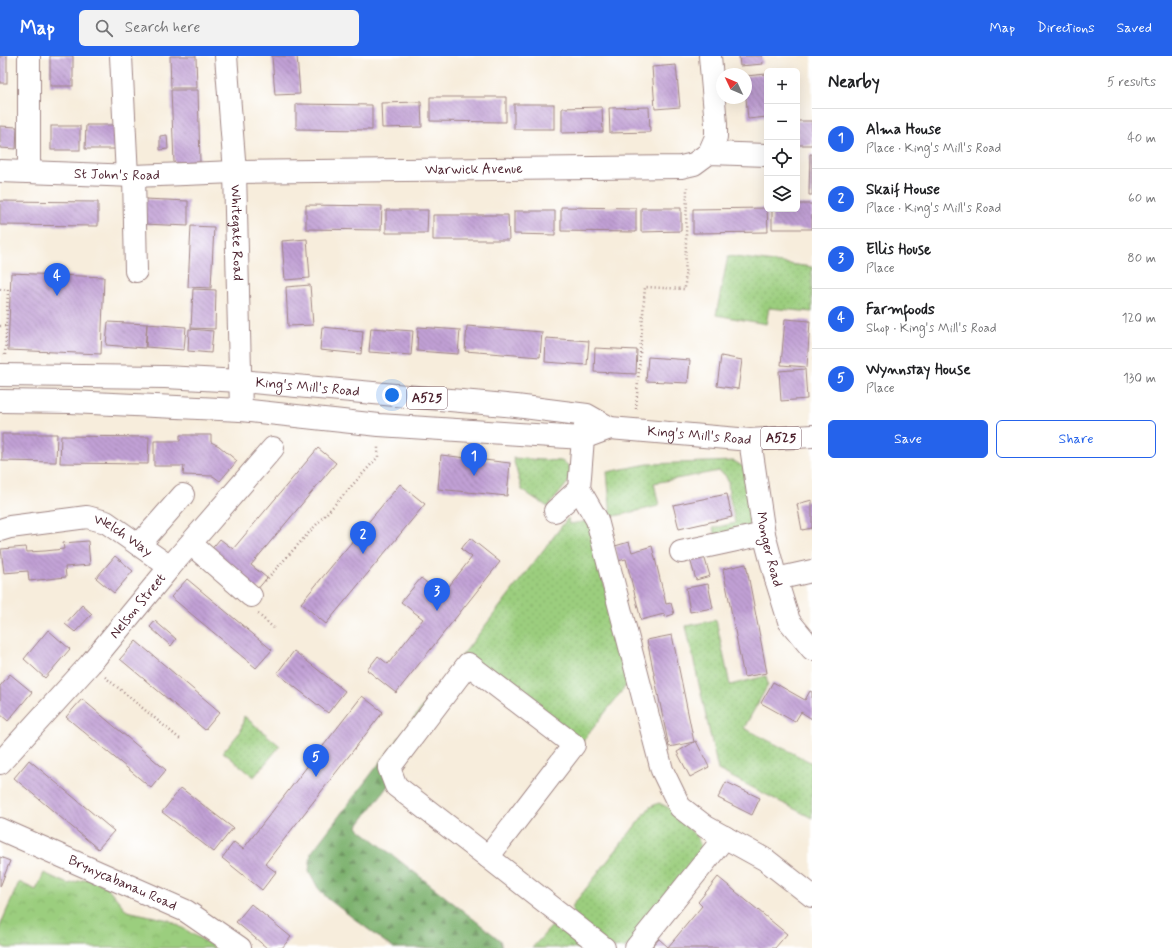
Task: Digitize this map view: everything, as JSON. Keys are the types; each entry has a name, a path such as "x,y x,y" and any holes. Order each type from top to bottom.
{"street":[{"path":"29,172 30,56"},
{"path":"121,56 131,176 136,271"},
{"name":"Whitegate Road","path":"226,56 235,172 241,410"},
{"path":"710,56 716,137 709,153 764,155"},
{"name":"Warwick Avenue","path":"235,172 681,167 694,164 709,153"},
{"name":"St John's Road","path":"0,171 131,176 235,172"},
{"name":"King's Mill's Road","path":"0,375 165,377 240,381 516,406 587,415 610,428 750,440 812,436"},
{"name":"King's Mill's Road","path":"0,402 70,402 241,410 379,425 583,438 610,428"},
{"path":"587,415 583,438 579,489 597,520 662,770 680,807 706,827 766,860 812,896"},
{"name":"Monger Road","path":"750,440 764,534 776,579 789,621 812,649"},
{"name":"Nelson Street","path":"0,763 90,664 170,567 273,448"},
{"path":"555,511 579,489"},
{"path":"139,546 183,495"},
{"name":"Welch Way","path":"0,530 10,527 87,517 106,522 170,567"},
{"path":"681,552 764,534"},
{"path":"191,544 251,596"},
{"path":"776,579 812,571"},
{"path":"488,857 574,745 468,664 389,768 396,786 604,948"},
{"name":"Brynycabanau Road","path":"0,829 186,911 240,948"},
{"path":"636,948 725,837"}],"path":[{"path":"636,410 645,287 685,289 688,166"},
{"path":"0,289 8,290 5,355 10,355"},
{"path":"0,326 6,326"},
{"path":"251,596 378,457 379,425"},
{"path":"90,664 180,739"}],"green space":[{"path":"728,256 812,267 812,312 769,308 766,324 716,315"},
{"path":"513,458 561,461 569,466 574,475 548,507 522,490"},
{"path":"734,461 745,468 758,526 716,538 713,528 735,523 728,481 725,475 719,471 654,483 659,506 611,517 607,472 648,464"},
{"path":"568,518 569,524 589,521 628,683 580,745 469,659 381,761"},
{"path":"716,620 730,685 766,676 768,685 744,728 812,763 812,818 718,770 686,626"},
{"path":"244,716 280,746 254,777 223,752 241,731"},
{"path":"381,761 390,783 357,827 500,940 502,948 393,948 328,899 318,888 309,871 311,853"},
{"path":"659,803 669,808 697,837 703,852 635,943 623,948 607,946 572,913 573,905 650,807"},
{"path":"44,873 68,884 90,878 107,887 127,911 169,920 216,948 6,948 0,945 0,926 19,882 36,890"},
{"path":"556,925 561,926 589,948 532,948 551,927"}],"building":[{"path":"0,56 7,56 7,83 0,83"},
{"path":"50,56 73,56 73,86 50,86"},
{"path":"170,56 196,56 197,88 171,88"},
{"path":"272,56 297,56 300,94 275,95"},
{"path":"739,56 762,56 763,64 740,66"},
{"path":"676,65 680,107 655,109 652,67"},
{"path":"764,74 764,117 748,119 747,104 752,104 752,75"},
{"path":"171,90 198,90 200,162 174,163"},
{"path":"430,97 506,97 506,122 430,121"},
{"path":"421,102 422,127 382,128 381,103"},
{"path":"296,104 372,105 372,130 296,129"},
{"path":"514,104 554,104 554,129 514,129"},
{"path":"602,107 603,132 562,133 562,108"},
{"path":"649,107 650,132 610,133 609,108"},
{"path":"800,121 812,121 812,145 800,145"},
{"path":"86,125 115,125 115,149 85,149"},
{"path":"0,126 17,127 16,149 0,148"},
{"path":"51,126 80,126 80,150 51,150"},
{"path":"167,135 168,149 160,150 160,136"},
{"path":"810,154 812,154 812,195 809,195"},
{"path":"145,199 188,201 188,226 144,224"},
{"path":"0,201 98,202 98,226 0,225"},
{"path":"800,204 812,204 812,229 772,229 772,212 800,212"},
{"path":"306,205 382,206 381,230 306,229"},
{"path":"561,207 636,208 636,232 561,231"},
{"path":"641,208 681,208 681,231 641,232"},
{"path":"764,208 764,212 767,212 768,232 693,233 693,209"},
{"path":"386,210 428,210 427,233 386,233"},
{"path":"514,211 555,211 555,235 514,234"},
{"path":"433,215 508,215 509,240 433,240"},
{"path":"191,226 214,227 211,288 188,287"},
{"path":"307,239 310,278 285,280 282,241"},
{"path":"11,273 104,277 101,354 8,350"},
{"path":"310,285 313,325 288,326 286,287"},
{"path":"193,289 216,290 215,329 191,328"},
{"path":"785,319 810,321 807,367 781,365"},
{"path":"108,322 147,324 145,348 106,345"},
{"path":"147,324 186,327 184,350 146,347"},
{"path":"467,326 542,332 540,357 465,351"},
{"path":"322,327 363,331 361,354 320,350"},
{"path":"418,327 460,330 458,354 417,351"},
{"path":"371,328 413,331 411,355 369,352"},
{"path":"189,329 213,331 211,353 188,351"},
{"path":"546,338 589,341 587,365 545,362"},
{"path":"595,348 637,350 636,374 594,372"},
{"path":"721,356 742,360 738,389 717,386"},
{"path":"648,357 690,360 688,383 646,381"},
{"path":"805,369 807,399 781,401 779,371"},
{"path":"2,434 57,434 56,462 2,461"},
{"path":"180,435 211,435 211,442 219,446 237,461 220,481 213,476 183,475 184,466 154,466 154,441 180,441"},
{"path":"61,436 149,437 148,464 60,463"},
{"path":"318,448 336,463 251,565 267,578 256,591 209,552 220,539 233,549"},
{"path":"441,455 510,463 507,496 438,489"},
{"path":"400,484 425,504 326,624 301,603"},
{"path":"727,494 732,517 679,529 673,505"},
{"path":"812,500 812,528 802,530 797,504"},
{"path":"470,538 500,562 396,693 367,670 378,656 388,664 423,619 401,602 421,578 442,595 472,557 461,549"},
{"path":"88,541 90,565 65,567 66,577 29,581 28,571 4,573 1,549 26,547 27,552 45,551 64,549 63,543"},
{"path":"629,542 632,552 652,546 666,604 671,603 674,614 665,617 664,614 641,620 626,559 618,561 615,546"},
{"path":"115,556 133,571 114,593 96,578"},
{"path":"704,556 710,576 696,580 690,559"},
{"path":"746,564 767,673 744,677 723,569"},
{"path":"187,579 272,650 256,668 171,597"},
{"path":"708,584 713,608 690,612 686,588"},
{"path":"82,605 92,614 75,632 65,624"},
{"path":"155,621 176,639 171,646 150,627"},
{"path":"48,630 70,649 45,678 24,659"},
{"path":"672,635 694,742 669,747 647,640"},
{"path":"136,641 220,712 205,730 120,659"},
{"path":"294,651 345,691 328,713 277,673"},
{"path":"10,674 32,692 8,721 0,714 0,686"},
{"path":"773,682 805,700 810,691 812,692 812,719 801,712 795,722 761,703"},
{"path":"362,696 383,712 265,864 276,872 262,890 222,858 234,842 243,849"},
{"path":"82,699 166,770 151,788 66,717"},
{"path":"696,741 709,767 690,777 677,752"},
{"path":"29,760 114,831 98,849 14,778"},
{"path":"726,782 760,798 752,815 718,798"},
{"path":"181,788 233,828 214,852 162,812"},
{"path":"0,857 10,861 0,887"},
{"path":"718,877 787,934 775,948 651,948 659,939 668,947 702,906 698,902"},
{"path":"251,904 291,937 282,948 267,948 236,922"}],"place":[{"name":"Farmfoods","path":"57,296"},
{"name":"Alma House","path":"474,476"},
{"name":"Skaif House","path":"363,554"},
{"name":"Ellis House","path":"437,611"},
{"name":"Wynnstay House","path":"316,777"}]}
